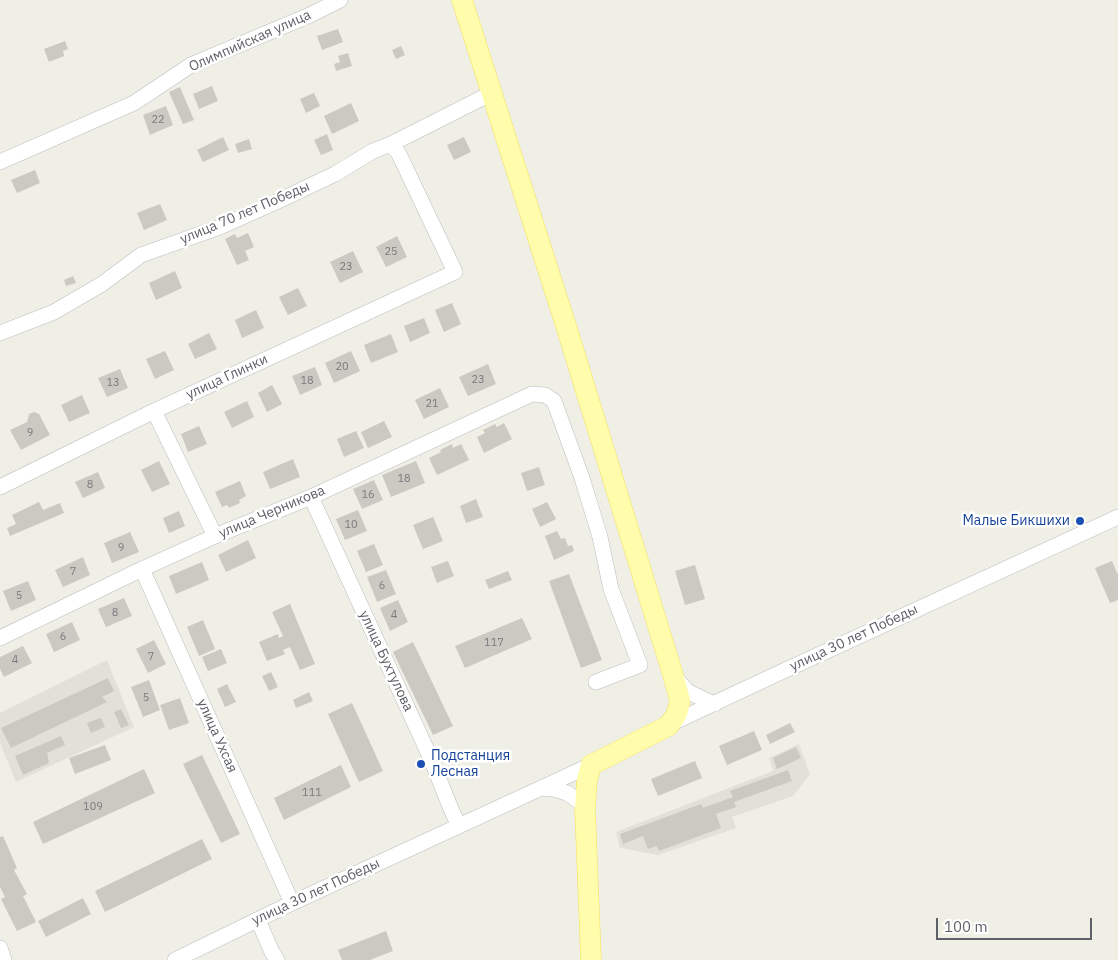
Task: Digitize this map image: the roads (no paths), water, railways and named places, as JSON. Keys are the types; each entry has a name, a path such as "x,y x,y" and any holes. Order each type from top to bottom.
{"main road":[{"path":"462,0 567,329 673,675 680,700 675,717 668,726"},
{"name":"улица 30 лет Победы","path":"591,765 668,726"},
{"path":"591,765 587,780 585,808 591,960"}],"street":[{"name":"Олимпийская улица","path":"0,162 134,103 191,65 310,16 340,0"},
{"name":"улица 70 лет Победы","path":"0,333 54,312 102,284 141,255 220,227 276,202 335,174 373,151 391,144 492,93"},
{"name":"улица Глинки","path":"0,487 154,411 455,272 399,154 391,144"},
{"name":"улица Черникова","path":"0,638 142,569 215,536 311,497 532,394 545,395 554,401 600,536 611,590 640,665 596,682"},
{"path":"154,411 215,536"},
{"name":"улица Бухтулова","path":"311,497 431,759 450,809 459,826"},
{"name":"улица 30 лет Победы","path":"668,726 778,673 1118,517"},
{"name":"улица Ухсая","path":"142,569 292,904"},
{"path":"673,675 687,691 715,704"},
{"name":"улица 30 лет Победы","path":"175,960 591,765"},
{"path":"542,788 554,788 567,793 585,808"},
{"path":"258,920 277,960"},
{"path":"0,948 4,960"}],"place":[{"name":"Малые Бикшихи","path":"1080,521"},
{"name":"Подстанция Лесная","path":"421,764"}]}
